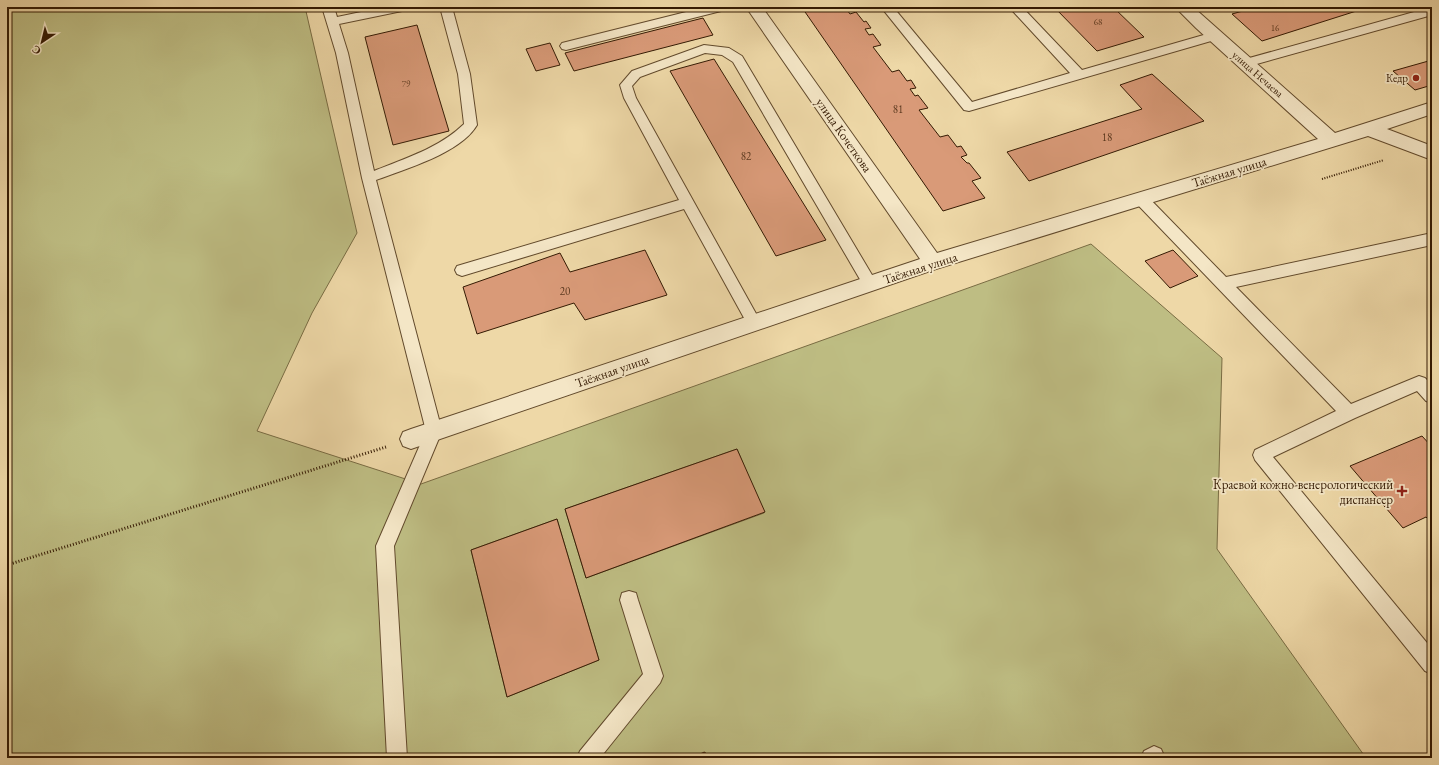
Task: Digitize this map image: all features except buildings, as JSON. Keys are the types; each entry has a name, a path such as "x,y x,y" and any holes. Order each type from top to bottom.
{"street":[{"name":"улица Кочеткова","path":"756,7 933,262"},
{"name":"улица Нечаева","path":"1183,7 1214,36 1289,100 1332,141"},
{"name":"Таёжная улица","path":"411,439 754,324 933,262 1332,141 1432,108"},
{"path":"1368,129 1427,151"}],"lane":[{"path":"328,7 342,53 369,178 434,431 385,546 397,758"},
{"path":"332,22 402,7"},
{"path":"369,178 442,148 461,136 471,125 464,74 446,7"},
{"path":"566,46 721,7"},
{"path":"887,7 969,107 1214,36"},
{"path":"1015,7 1079,75"},
{"path":"1246,63 1432,11"},
{"path":"754,324 630,98 626,85 636,74 704,49 725,51 738,59 870,284"},
{"path":"1141,199 1349,413"},
{"path":"462,270 687,203"},
{"path":"1223,284 1432,239"},
{"path":"1432,396 1419,383 1349,413 1261,455 1432,664"},
{"path":"587,758 653,676 630,600"},
{"path":"1151,758 1154,756 1155,758"}],"path":[{"path":"1322,179 1427,151"},
{"path":"7,564 411,439"}],"shaded area":[{"path":"7,7 305,7 357,233 312,313 257,431 421,484 1091,244 1222,358 1217,549 1366,758 707,758 704,752 691,758 7,758","holes":["737,449 764,513 586,578 565,509","557,519 599,660 507,697 471,550"]}],"place":[{"name":"Кедр","path":"1416,78"},
{"name":"Краевой кожно-венерологический диспансер","path":"1402,491"}]}
